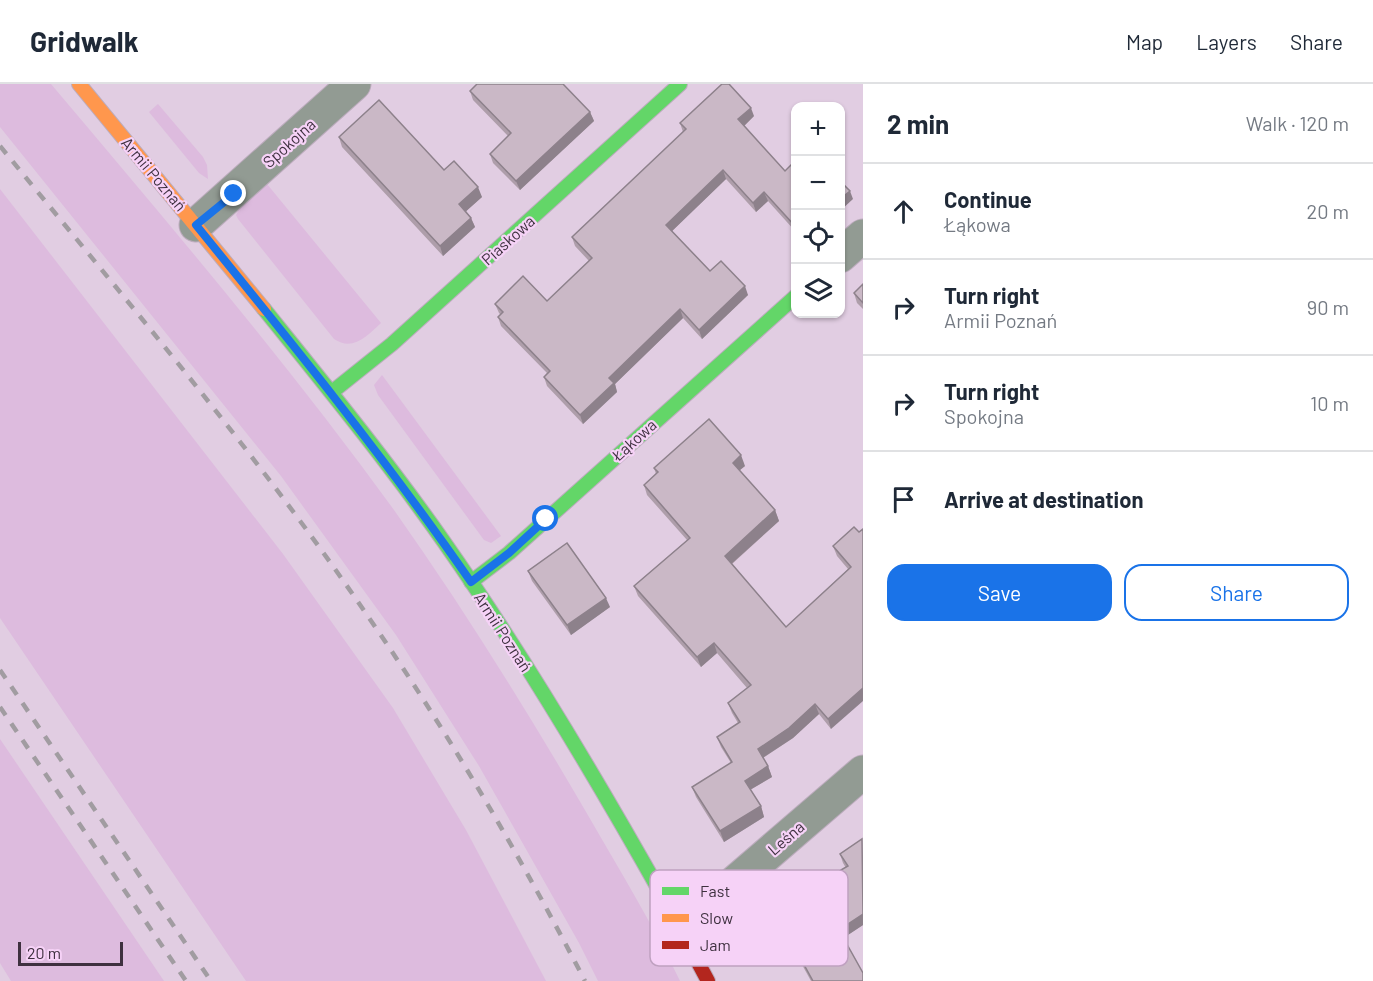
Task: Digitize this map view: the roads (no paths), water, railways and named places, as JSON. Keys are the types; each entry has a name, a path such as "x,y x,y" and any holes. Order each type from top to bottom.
{"main road":[{"name":"Armii Poznań","path":"80,84 332,392 434,529 471,582 576,747 650,875"},
{"name":"Piaskowa","path":"332,392 392,344 680,84"},
{"name":"Łąkowa","path":"471,582 509,553 791,300"},
{"name":"Armii Poznań","path":"700,966 708,981"}],"street":[{"name":"Spokojna","path":"196,225 354,84"},
{"path":"845,252 863,236"},
{"name":"Leśna","path":"749,870 863,772"}],"railway":[{"path":"0,146 235,435 367,615 482,794 585,981"},
{"path":"0,670 211,981"},
{"path":"0,707 186,981"}]}
